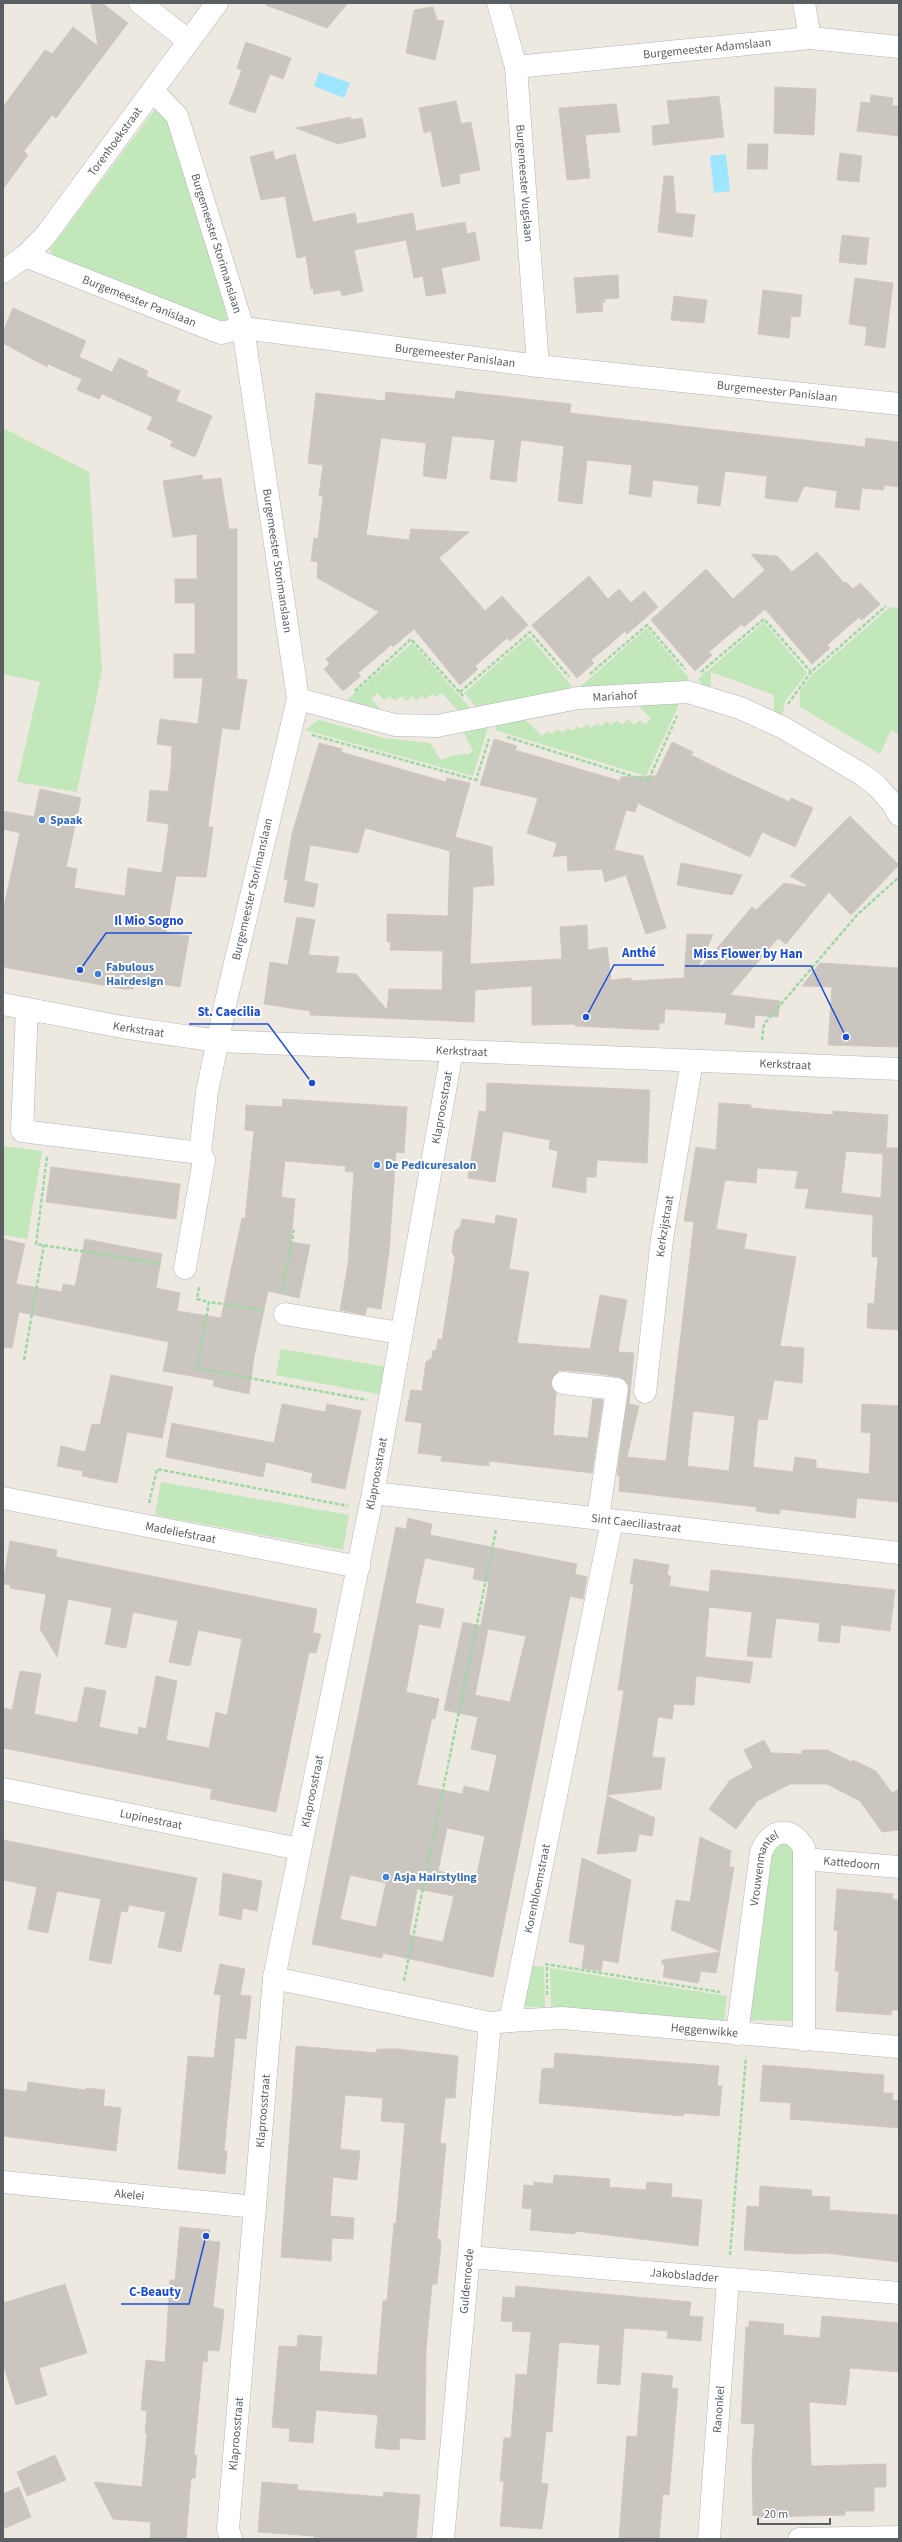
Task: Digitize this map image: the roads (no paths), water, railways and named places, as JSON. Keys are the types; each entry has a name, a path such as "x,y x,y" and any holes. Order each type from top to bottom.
{"street":[{"path":"140,3 190,41"},
{"name":"Torenhoekstraat","path":"3,272 25,256 45,236 153,92 217,3"},
{"name":"Burgemeester Vugslaan","path":"498,3 516,67 538,366"},
{"path":"804,3 810,38"},
{"name":"Burgemeester Adamslaan","path":"516,67 810,38 899,47"},
{"name":"Burgemeester Storimanslaan","path":"153,92 177,116 243,328 298,699 207,1092 200,1153 204,1160 185,1268"},
{"name":"Burgemeester Panislaan","path":"25,256 221,333 243,328 538,366 899,404"},
{"name":"Mariahof","path":"298,699 395,725 437,726 490,721 578,698 688,682 782,727 863,775 877,786 893,804 899,815"},
{"name":"Kerkstraat","path":"3,1004 122,1027 218,1041 899,1069"},
{"path":"27,1009 22,1131 200,1153"},
{"name":"Klaproosstraat","path":"232,2539 228,2529 274,1978 299,1849 372,1502 400,1333 452,1051"},
{"name":"Kerkzijstraat","path":"645,1392 662,1240 692,1061"},
{"path":"281,1313 400,1333"},
{"name":"Korenbloemstraat","path":"500,2022 523,1961 605,1520 617,1389 563,1383"},
{"name":"Madeliefstraat","path":"3,1498 359,1567"},
{"name":"Sint Caeciliastraat","path":"372,1502 501,1508 899,1553"},
{"name":"Lupinestraat","path":"3,1789 299,1849"},
{"name":"Vrouwenmantel","path":"742,2034 743,1996 761,1852 765,1842 775,1834 784,1833 794,1836 804,1848 804,2040"},
{"name":"Kattedoorn","path":"804,1860 899,1867"},
{"path":"274,1978 399,2005 500,2022"},
{"name":"Heggenwikke","path":"500,2022 562,2018 899,2047"},
{"name":"Guldenroede","path":"443,2539 469,2257 500,2022"},
{"name":"Akelei","path":"3,2182 255,2207"},
{"name":"Jakobsladder","path":"469,2257 728,2280 899,2293"},
{"name":"Ranonkel","path":"709,2539 728,2280"},
{"path":"799,2539 899,2537"}],"water":[{"path":"319,72 350,83 344,98 314,86"},
{"path":"726,154 730,191 714,193 710,156"}],"place":[{"name":"Spaak","path":"42,820"},
{"name":"Il Mio Sogno","path":"80,970"},
{"name":"Fabulous Hairdesign","path":"98,974"},
{"name":"Anthé","path":"586,1017"},
{"name":"Miss Flower by Han","path":"846,1037"},
{"name":"St. Caecilia","path":"312,1083"},
{"name":"De Pedicuresalon","path":"377,1165"},
{"name":"Asja Hairstyling","path":"386,1877"},
{"name":"C-Beauty","path":"206,2236"}]}
